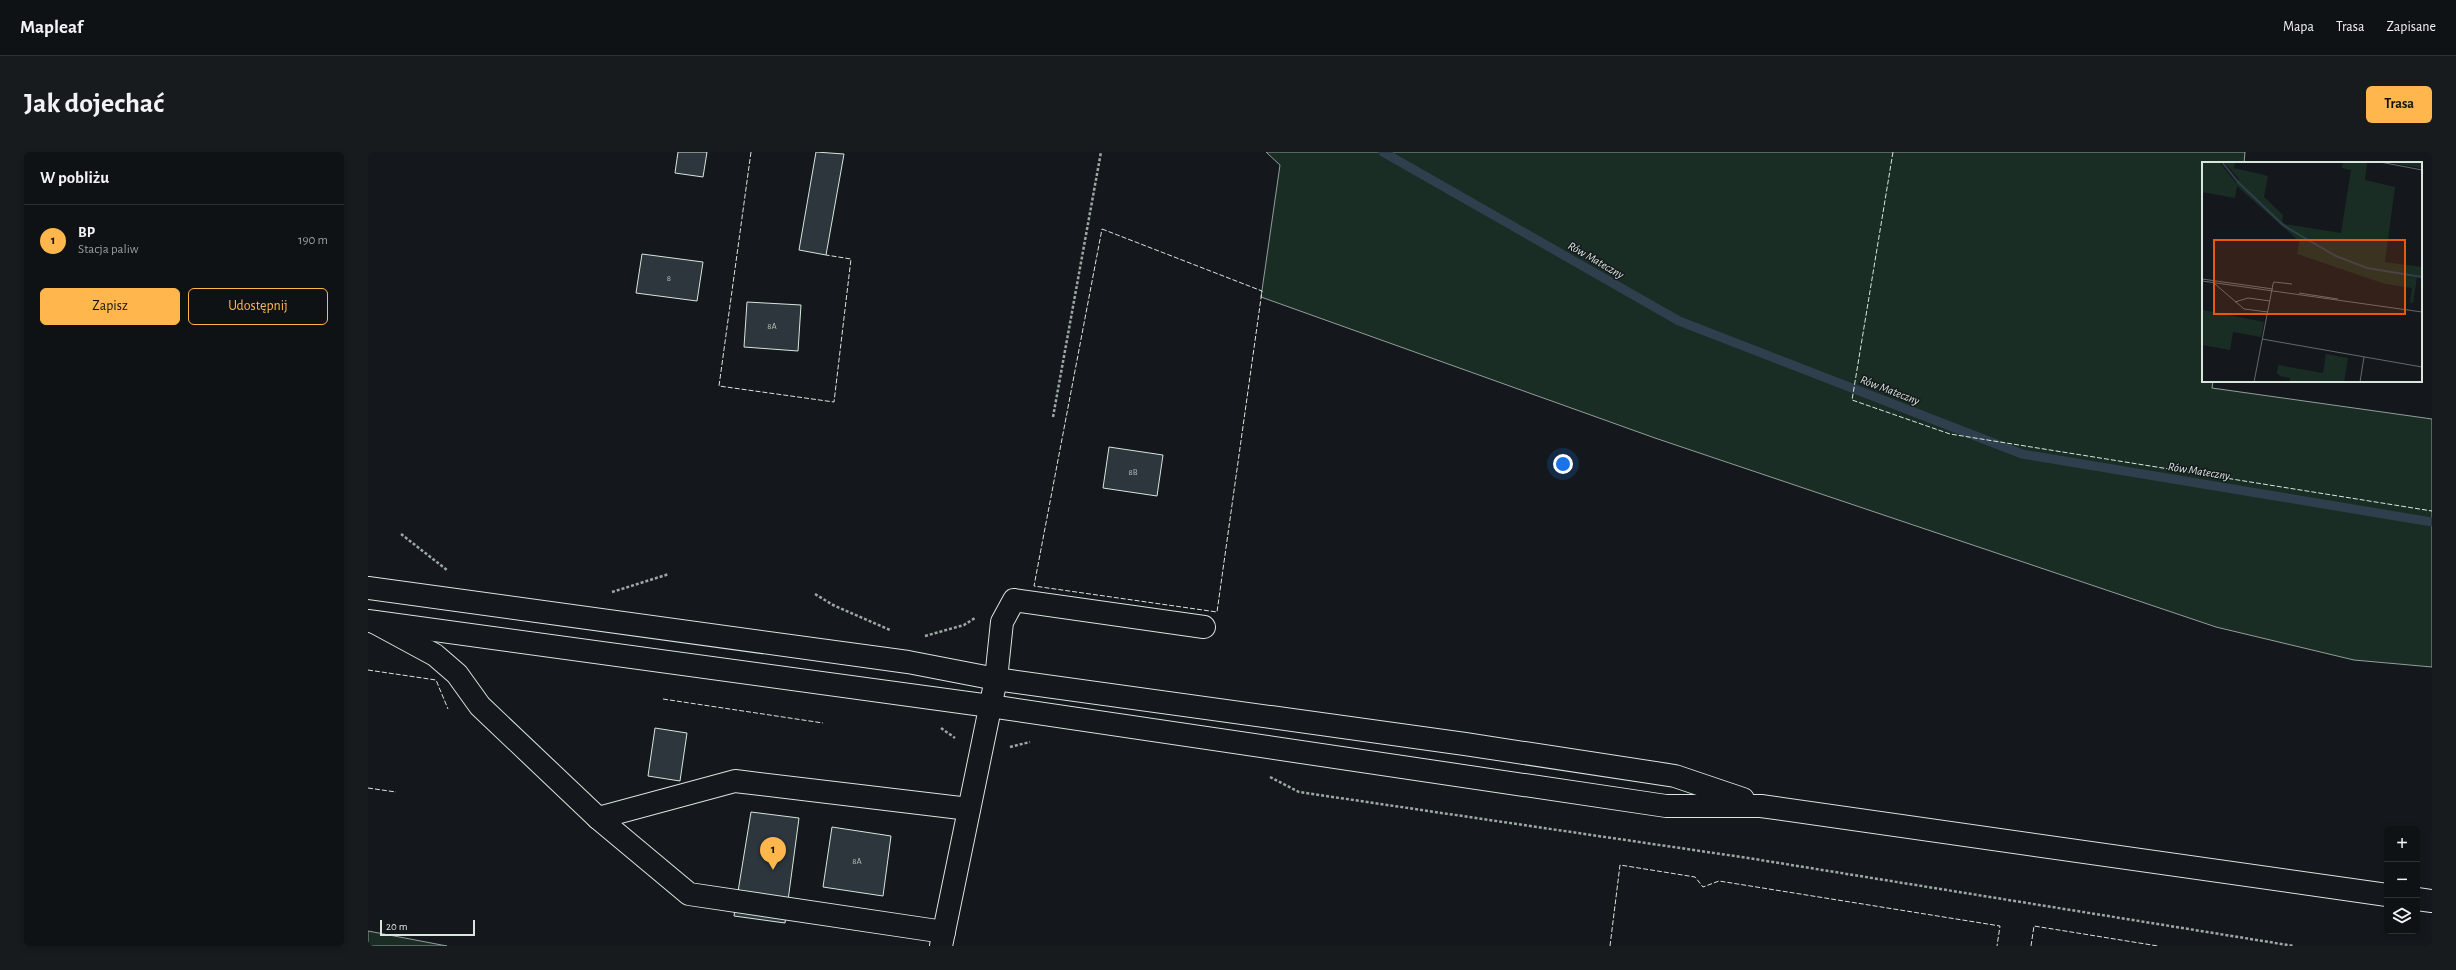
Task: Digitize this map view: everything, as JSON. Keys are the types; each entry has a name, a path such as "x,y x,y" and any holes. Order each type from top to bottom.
{"main road":[{"path":"368,588 908,662 996,679 1465,744 1675,776 1761,806"},
{"path":"371,622 435,655 457,674 480,706 598,818 689,894 943,939 996,679 1002,622 1014,600 1204,628"},
{"path":"371,622 990,706 1666,806 1761,806 2384,894"},
{"path":"598,818 735,781 969,809"},
{"path":"2420,899 2432,901"}],"path":[{"path":"1053,417 1101,152"},
{"path":"401,534 452,572"},
{"path":"605,595 669,574"},
{"path":"815,594 833,605 898,633"},
{"path":"919,637 964,625 977,617"},
{"path":"938,726 961,742 981,748 1002,748 1032,741"},
{"path":"1265,774 1299,792 1755,859 2294,946"}],"green space":[{"path":"1266,152 2245,152 2244,162 2202,162 2202,382 2213,382 2212,388 2432,419 2432,667 2354,660 2216,627 1655,438 1261,297 1280,165"},
{"path":"368,931 447,946 368,946"}],"building":[{"path":"678,152 707,152 703,177 675,173"},
{"path":"816,152 844,154 826,255 799,250"},
{"path":"642,254 703,262 697,301 636,293"},
{"path":"747,302 801,305 798,351 744,347"},
{"path":"1109,447 1163,455 1157,496 1103,488"},
{"path":"655,728 687,733 680,781 648,776"},
{"path":"751,812 799,818 785,923 734,916"},
{"path":"832,827 891,836 883,896 823,887"}],"waterway":[{"name":"Rów Mateczny","path":"1383,152 1679,321 2022,454 2432,522"}],"fence":[{"path":"751,152 719,386 834,402 851,259 826,255"},
{"path":"1893,152 1852,400 1950,434 2432,511"},
{"path":"1102,229 1262,291 1217,612 1034,586 1102,229"},
{"path":"368,670 436,680 448,709"},
{"path":"663,699 823,723"},
{"path":"368,788 396,792"},
{"path":"1610,946 1620,865 1695,877 1703,887 1719,881 2000,926 1997,946"},
{"path":"2031,946 2034,926 2158,946"}],"place":[{"name":"BP","path":"773,870"}]}
